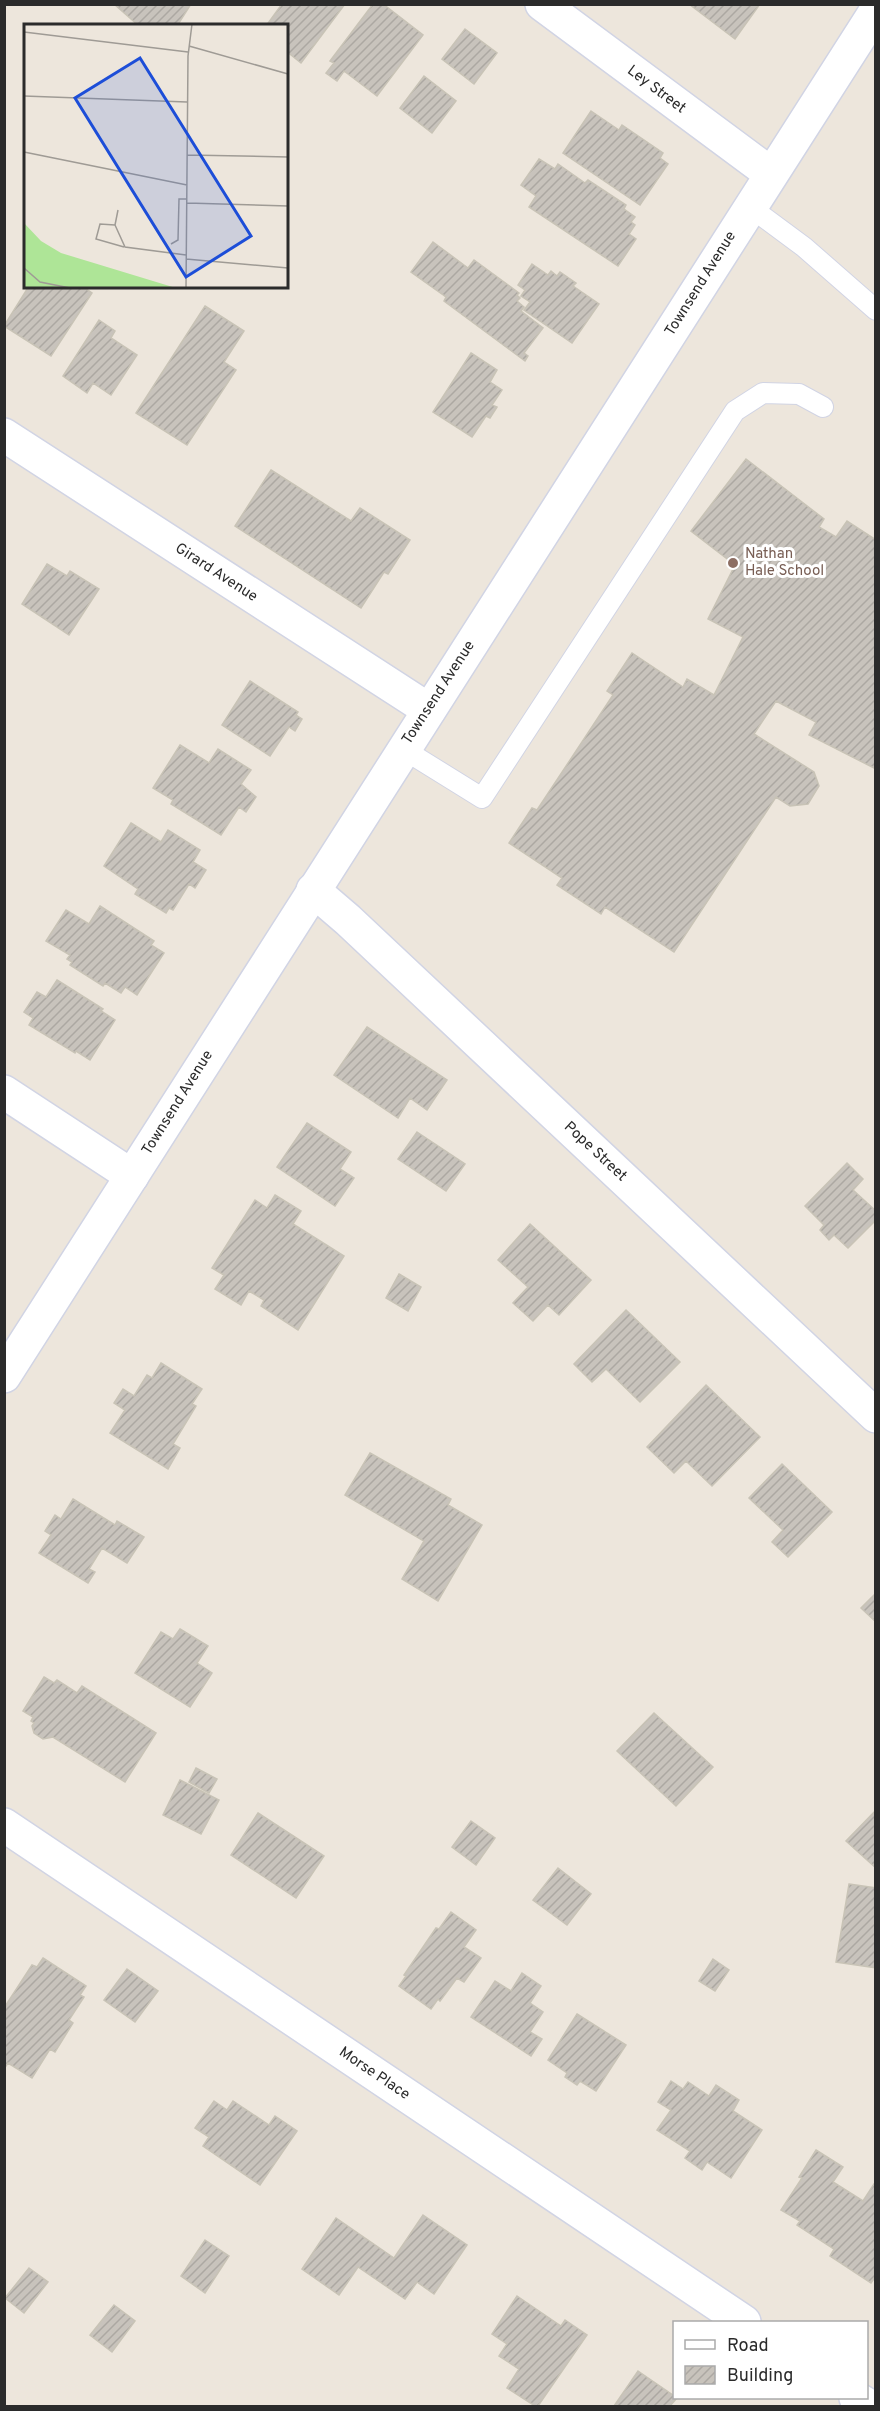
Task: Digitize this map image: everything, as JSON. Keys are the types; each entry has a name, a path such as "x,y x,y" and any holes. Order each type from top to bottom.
{"street":[{"name":"Ley Street","path":"542,4 771,174"},
{"name":"Townsend Avenue","path":"4,1376 876,11"},
{"name":"Girard Avenue","path":"4,435 429,710"},
{"name":"Pope Street","path":"313,890 365,936 876,1416"},
{"path":"4,1092 132,1176"},
{"name":"Morse Place","path":"4,1825 743,2321"}],"lane":[{"path":"750,207 804,247 876,310"},
{"path":"403,749 482,798 735,411 763,393 800,394 822,406"}],"building":[{"path":"114,4 191,4 178,24 137,24"},
{"path":"282,4 345,4 301,63 288,53 288,24 267,24"},
{"path":"373,4 383,4 423,35 377,96 344,71 337,81 326,73 334,63 330,61"},
{"path":"689,4 760,4 735,39"},
{"path":"465,29 497,53 474,84 442,59"},
{"path":"424,76 456,101 432,133 400,108"},
{"path":"591,111 619,130 622,125 663,153 660,158 668,164 640,205 563,153"},
{"path":"539,159 555,169 558,164 585,183 588,180 626,205 624,209 635,217 631,222 635,225 629,234 636,239 618,266 529,207 536,196 521,185"},
{"path":"433,242 468,268 474,260 519,293 517,295 520,298 517,301 524,307 521,311 543,328 524,353 528,356 525,361 444,301 446,297 411,272"},
{"path":"532,264 548,275 551,271 557,276 560,272 576,283 573,286 599,304 572,343 524,310 530,302 521,296 525,290 518,285"},
{"path":"28,288 85,288 92,293 51,356 4,326"},
{"path":"205,306 244,331 224,362 236,370 187,445 136,413"},
{"path":"99,320 115,331 111,338 137,355 111,395 93,383 87,393 63,376"},
{"path":"471,353 497,370 490,382 502,390 492,405 497,407 490,418 486,416 472,437 433,412"},
{"path":"746,459 824,519 819,527 836,537 847,521 876,540 876,769 809,735 816,722 776,701 754,734 814,772 819,786 808,804 790,806 776,797 674,952 605,907 601,914 557,885 562,878 509,843 532,808 537,810 613,695 607,691 632,653 683,687 687,679 714,695 743,637 708,619 735,565 691,531"},
{"path":"271,470 351,521 360,508 410,540 388,574 384,572 361,608 235,526"},
{"path":"47,564 67,576 70,571 99,589 69,635 22,604"},
{"path":"250,681 298,712 296,715 302,719 295,731 289,727 270,756 222,725"},
{"path":"180,745 209,763 218,749 251,770 241,784 256,797 246,812 239,807 221,835 171,804 173,800 153,788"},
{"path":"131,823 161,842 168,830 200,850 193,862 206,870 195,888 189,884 173,910 169,908 166,913 135,894 138,889 104,866"},
{"path":"100,906 154,941 151,945 164,953 137,995 125,987 121,993 105,983 103,986 70,965 72,962 67,959 70,955 46,941 66,910 89,924"},
{"path":"57,980 103,1009 101,1011 115,1020 90,1060 29,1025 33,1018 24,1012 37,992 46,997"},
{"path":"367,1027 447,1080 427,1110 410,1098 398,1118 334,1075"},
{"path":"307,1123 351,1152 340,1169 354,1178 335,1206 277,1167"},
{"path":"417,1132 465,1164 446,1191 398,1159"},
{"path":"847,1163 863,1179 853,1190 876,1211 876,1220 848,1248 834,1235 829,1240 820,1230 824,1225 805,1206"},
{"path":"275,1195 301,1211 293,1224 344,1256 298,1330 261,1306 264,1300 249,1291 241,1305 215,1289 224,1275 212,1268 255,1200 267,1208"},
{"path":"530,1224 591,1280 559,1315 548,1305 533,1321 513,1303 528,1287 498,1260"},
{"path":"399,1274 421,1287 408,1311 386,1298"},
{"path":"626,1310 680,1362 640,1402 606,1369 592,1382 574,1364"},
{"path":"161,1363 202,1389 192,1404 196,1406 173,1444 180,1448 168,1469 110,1433 125,1410 114,1403 123,1389 134,1396 147,1375 152,1378"},
{"path":"706,1385 760,1437 712,1486 686,1461 674,1473 647,1447"},
{"path":"370,1453 451,1499 448,1505 482,1525 438,1601 402,1579 424,1541 345,1495"},
{"path":"782,1464 832,1512 788,1557 772,1542 783,1530 749,1498"},
{"path":"73,1499 115,1525 117,1521 144,1537 127,1563 102,1548 89,1569 95,1572 88,1583 39,1553 51,1535 45,1531 55,1515 61,1519"},
{"path":"876,1593 876,1622 861,1608"},
{"path":"180,1629 208,1646 197,1663 212,1673 190,1707 135,1673 161,1632 173,1639"},
{"path":"44,1677 54,1683 57,1680 77,1693 82,1686 156,1733 125,1782 53,1737 43,1739 34,1733 32,1726 34,1723 31,1721 33,1717 23,1711"},
{"path":"654,1713 713,1767 676,1806 617,1751"},
{"path":"196,1768 217,1779 209,1793 189,1782"},
{"path":"180,1780 219,1800 201,1834 163,1815"},
{"path":"876,1810 876,1868 846,1841"},
{"path":"258,1813 324,1856 296,1898 231,1855"},
{"path":"471,1821 495,1838 476,1865 452,1847"},
{"path":"558,1868 591,1894 567,1925 533,1900"},
{"path":"849,1884 876,1888 876,1968 836,1962"},
{"path":"451,1912 476,1930 464,1947 481,1958 464,1982 457,1978 431,2009 399,1986 436,1928 439,1929"},
{"path":"43,1958 86,1986 80,1995 84,1997 69,2020 73,2023 55,2052 50,2049 32,2078 8,2063 4,2069 4,2008 32,1965 37,1967"},
{"path":"713,1959 729,1970 715,1991 699,1981"},
{"path":"127,1969 158,1991 135,2022 104,2000"},
{"path":"522,1973 541,1986 530,2003 543,2012 530,2032 542,2039 531,2056 471,2017 495,1981 511,1991"},
{"path":"577,2014 626,2045 596,2091 580,2081 577,2085 565,2077 567,2073 548,2060"},
{"path":"671,2081 683,2089 688,2082 709,2096 716,2085 739,2100 733,2111 762,2130 731,2178 707,2162 702,2170 685,2158 690,2151 657,2130 671,2110 658,2102"},
{"path":"214,2101 227,2110 233,2101 269,2125 275,2116 297,2131 260,2185 203,2146 209,2137 195,2128"},
{"path":"816,2150 843,2167 833,2182 863,2201 874,2184 876,2185 876,2276 871,2283 830,2256 834,2249 797,2225 800,2221 781,2210 802,2178 799,2177"},
{"path":"423,2215 467,2245 434,2294 417,2282 405,2299 358,2267 339,2295 302,2269 336,2218 394,2258"},
{"path":"205,2240 229,2256 205,2293 181,2276"},
{"path":"29,2268 48,2282 24,2313 5,2298"},
{"path":"517,2296 561,2326 565,2320 587,2335 538,2406 507,2388 519,2369 499,2356 507,2344 492,2334"},
{"path":"114,2305 135,2321 112,2352 90,2335"},
{"path":"638,2371 673,2395 673,2399 676,2399 670,2406 614,2406"}],"place":[{"name":"Nathan Hale School","path":"733,563"}]}
